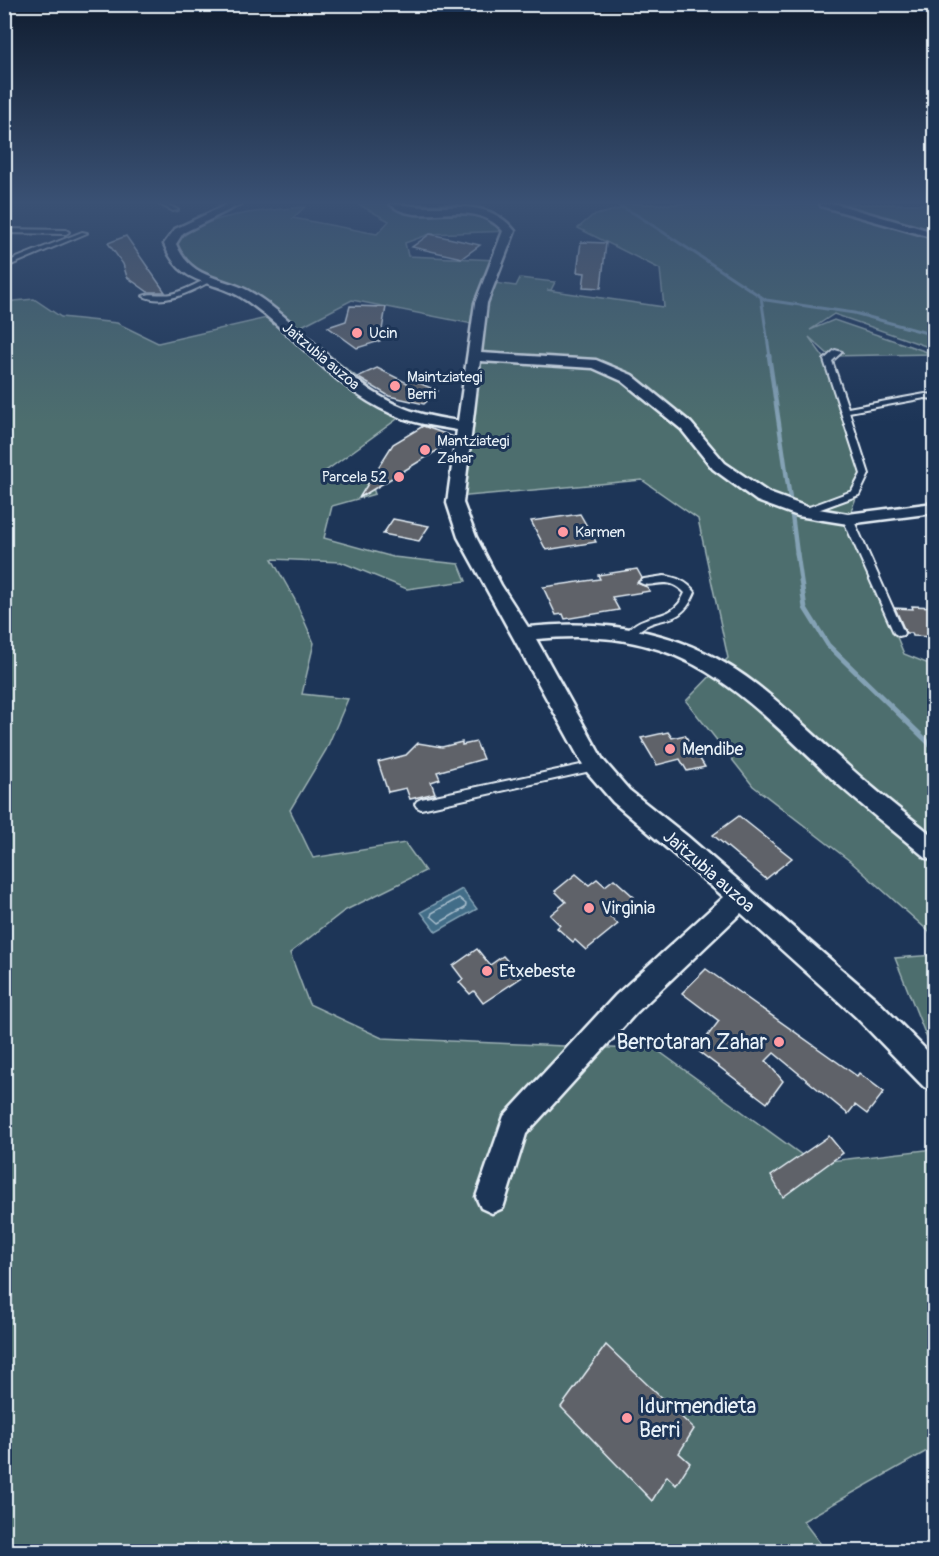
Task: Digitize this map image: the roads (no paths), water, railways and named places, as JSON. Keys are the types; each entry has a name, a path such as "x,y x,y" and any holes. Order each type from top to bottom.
{"street":[{"name":"Jaitzubia auzoa","path":"198,277 248,296 333,370 390,408 428,420 464,427"},
{"name":"Jaitzubia auzoa","path":"489,277 482,303 455,503 467,537 492,585 523,634 595,766 621,796 866,1008 934,1077"},
{"path":"476,357 596,364 627,378 686,426 719,466 763,496 804,512 848,519 934,508"},
{"path":"523,634 592,630 630,634 674,647 709,663 745,687 934,851"},
{"path":"492,1197 514,1126 626,1004 740,898"}],"lane":[{"path":"146,296 169,297 207,281"},
{"path":"804,512 856,493 866,474 828,360 838,352"},
{"path":"844,411 925,396 934,397"},
{"path":"848,519 899,633"},
{"path":"630,634 639,624 675,614 687,602 690,592 681,582 666,578 644,582"},
{"path":"421,804 595,766"}],"water":[{"path":"462,889 477,909 436,932 421,912"}],"waterway":[{"path":"731,277 766,300 854,313 934,335"},
{"path":"761,297 770,357"},
{"path":"769,356 790,499"},
{"path":"792,515 797,554"},
{"path":"797,553 805,608 828,645 934,748"}],"place":[{"name":"Ucin","path":"357,333"},
{"name":"Maintziategi Berri","path":"395,386"},
{"name":"Mantziategi Zahar","path":"425,450"},
{"name":"Parcela 52","path":"399,477"},
{"name":"Karmen","path":"563,532"},
{"name":"Mendibe","path":"670,749"},
{"name":"Virginia","path":"589,908"},
{"name":"Etxebeste","path":"487,971"},
{"name":"Berrotaran Zahar","path":"779,1042"},
{"name":"Idurmendieta Berri","path":"627,1418"}]}
